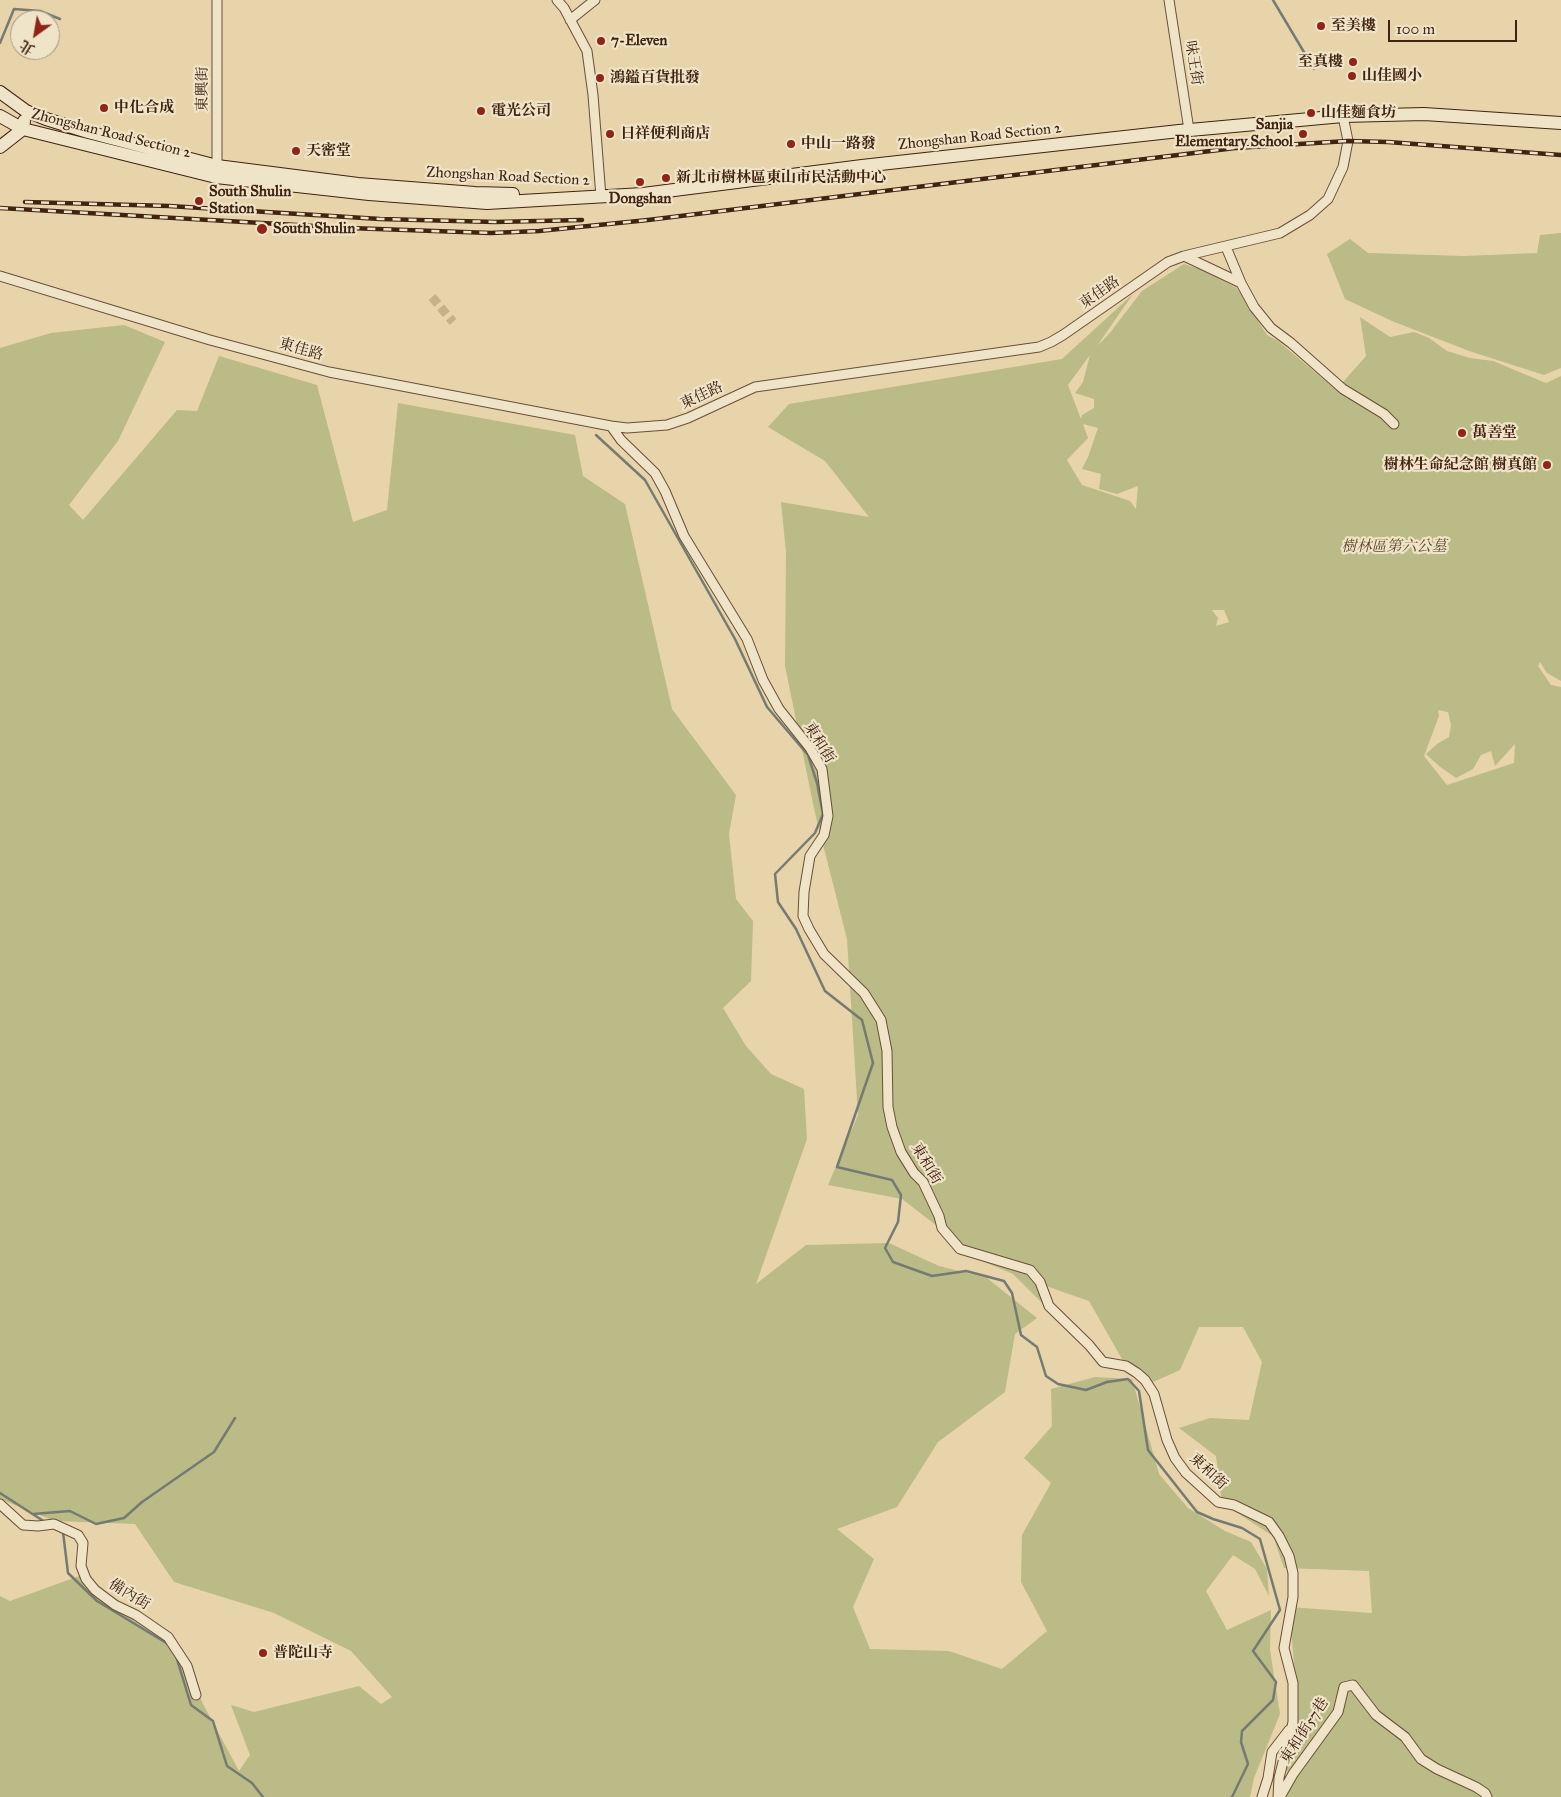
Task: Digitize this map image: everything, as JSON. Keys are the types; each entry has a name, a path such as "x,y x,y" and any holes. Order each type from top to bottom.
{"main road":[{"path":"0,92 26,111 22,129 0,147"},
{"name":"Zhongshan Road Section 2","path":"3,121 26,111 217,172"},
{"name":"Zhongshan Road Section 2","path":"3,121 22,129 217,172 475,193 601,197 643,194 862,166 1189,130 1343,116 1424,114 1561,123"}],"street":[{"name":"東興街","path":"217,0 217,172"},
{"path":"557,0 586,51 593,95 601,197"},
{"path":"570,20 595,0"},
{"name":"味王街","path":"1169,0 1189,130"},
{"name":"東佳路","path":"0,276 210,340 329,372 612,426 627,428 667,425 688,418 754,388 1039,347 1064,335 1168,262 1184,256 1280,233 1310,215 1328,199 1343,167 1348,141 1343,116"},
{"path":"1226,247 1241,283 1254,307 1271,328 1343,389 1384,414 1394,424"},
{"path":"1184,256 1241,283"},
{"name":"東和街","path":"612,426 621,440 655,473 665,491 684,536 747,639 763,680 779,709 810,748 822,769 828,816 824,835 810,856 804,892 803,916 824,954 864,993 882,1020 887,1051 888,1107 892,1127 901,1152 914,1173 923,1182 939,1216 942,1228 960,1249 1030,1270 1040,1282 1049,1306 1090,1345 1103,1362 1126,1366 1145,1380 1154,1394 1167,1440 1175,1458 1186,1473 1218,1502 1234,1505 1269,1522 1279,1536 1289,1556 1293,1573 1293,1597 1284,1648 1293,1683 1293,1722 1279,1778 1279,1797"},
{"name":"備內街","path":"0,1504 23,1524 41,1526 54,1524 78,1535 83,1543 81,1566 86,1579 95,1590 116,1605 136,1615 168,1637 187,1666 196,1695"},
{"name":"東和街57巷","path":"1279,1797 1293,1774 1338,1712 1344,1687 1353,1685 1376,1715 1405,1737 1421,1759 1485,1793 1487,1797"},
{"path":"1262,1797 1268,1778 1272,1752 1291,1728"}],"green space":[{"path":"1561,233 1561,368 1544,375 1469,351 1392,321 1345,299 1327,254 1350,239 1368,253 1464,256 1537,253 1540,235"},
{"name":"樹林區第六公墓","path":"1184,264 1202,270 1237,288 1267,335 1278,341 1336,390 1366,356 1360,317 1390,337 1414,332 1429,338 1447,351 1470,358 1493,361 1546,383 1561,376 1561,681 1547,673 1540,662 1538,666 1551,685 1561,687 1561,1797 1285,1797 1288,1776 1285,1754 1296,1686 1289,1607 1372,1613 1369,1571 1284,1568 1273,1536 1222,1503 1216,1456 1179,1428 1210,1418 1249,1420 1262,1362 1243,1327 1199,1327 1180,1370 1151,1383 1122,1359 1089,1301 1046,1286 1045,1306 1013,1274 961,1252 941,1229 902,1199 828,1185 858,1115 847,939 815,813 785,666 786,552 781,502 869,517 825,461 768,427 789,404 1062,359 1133,294 1097,346 1109,334 1142,291","holes":["1090,355 1083,382 1075,393 1094,399 1094,408 1082,415 1081,419 1068,385","1083,424 1098,428 1082,469 1101,474 1099,489 1117,494 1138,486 1136,509 1130,501 1082,485 1067,460 1088,438","1212,610 1224,610 1229,622 1216,626 1218,618","1438,710 1448,712 1451,725 1449,737 1437,744 1426,754 1456,778 1473,769 1481,755 1491,751 1495,766 1515,744 1514,763 1447,785 1424,756 1439,716"]},
{"path":"124,325 165,342 118,441 69,505 83,520 177,410 197,411 219,356 317,385 353,522 387,510 398,403 575,435 583,476 625,504 672,709 736,795 729,834 736,899 753,921 751,981 723,1008 746,1046 771,1074 804,1089 807,1139 756,1284 806,1245 889,1243 939,1266 987,1278 1037,1318 1015,1334 1005,1392 938,1442 897,1507 837,1529 874,1559 853,1607 870,1649 949,1651 1002,1669 1047,1631 1021,1582 1022,1535 1051,1483 1024,1458 1052,1426 1051,1389 1095,1377 1132,1379 1159,1474 1188,1508 1225,1531 1251,1542 1267,1569 1269,1596 1255,1569 1233,1555 1206,1591 1227,1630 1271,1610 1270,1650 1280,1714 1254,1778 1250,1797 0,1797 0,1596 10,1601 82,1575 177,1645 203,1704 239,1771 250,1755 231,1705 254,1712 359,1686 381,1704 392,1697 351,1651 274,1613 174,1582 135,1524 55,1521 0,1499 0,348 51,333"}],"waterway":[{"path":"1273,0 1314,69"},
{"path":"14,10 27,10"},
{"path":"0,43 10,19"},
{"path":"596,435 645,480 735,639 767,707 808,755 817,783 823,814 815,833 775,874 778,902 796,929 825,991 862,1020 873,1063 837,1167 892,1180 901,1195 898,1222 885,1248 893,1262 932,1276 966,1271 1004,1281 1012,1293 1021,1335 1037,1347 1046,1376 1058,1384 1086,1390 1107,1382 1128,1379 1139,1391 1148,1450 1197,1512 1242,1528 1260,1539 1280,1610 1253,1651 1276,1682 1273,1700 1242,1731 1241,1742 1248,1764 1232,1797"},
{"path":"33,1514 70,1511 96,1524 124,1518 142,1502 214,1452 235,1418"},
{"path":"0,1493 45,1522"},
{"path":"60,1531 63,1532 68,1573 97,1601 168,1644"},
{"path":"176,1656 191,1705 213,1721 227,1766 252,1783 263,1797"}],"tunnel":[{"path":"432,297 453,322"}],"railway":[{"path":"0,208 349,228 491,233 539,231 648,220 1235,148 1348,141 1388,142 1561,155"},
{"path":"25,202 169,206 380,219 495,222 582,220"}],"place":[{"name":"至美樓","path":"1321,26"},
{"name":"7-Eleven","path":"601,41"},
{"name":"至真樓","path":"1353,62"},
{"name":"山佳國小","path":"1352,76"},
{"name":"鴻鎰百貨批發","path":"600,78"},
{"name":"中化合成","path":"104,108"},
{"name":"電光公司","path":"481,111"},
{"name":"山佳麵食坊","path":"1311,113"},
{"name":"日祥便利商店","path":"610,134"},
{"name":"Sanjia Elementary School","path":"1303,134"},
{"name":"中山一路發","path":"791,144"},
{"name":"天密堂","path":"296,151"},
{"name":"新北市樹林區東山市民活動中心","path":"666,178"},
{"name":"Dongshan","path":"640,182"},
{"name":"South Shulin Station","path":"199,201"},
{"name":"South Shulin","path":"262,229"},
{"name":"萬善堂","path":"1462,433"},
{"name":"樹林生命紀念館 樹真館","path":"1547,465"},
{"name":"普陀山寺","path":"263,1653"}]}
